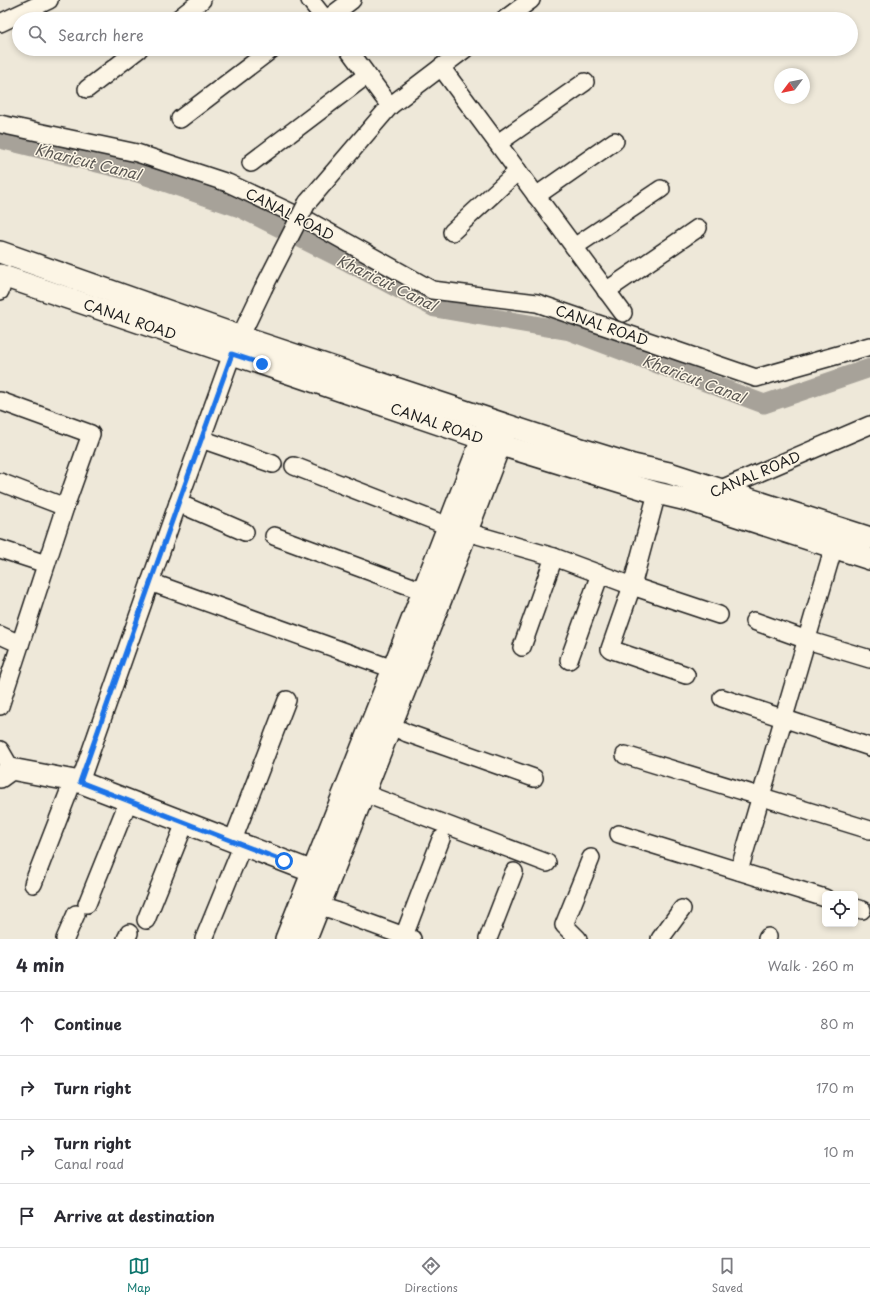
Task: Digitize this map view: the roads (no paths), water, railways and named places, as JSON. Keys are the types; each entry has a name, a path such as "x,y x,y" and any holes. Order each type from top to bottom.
{"street":[{"path":"23,12 49,0"},
{"path":"187,12 202,0"},
{"path":"324,12 352,0"},
{"path":"510,10 531,0"},
{"path":"0,23 12,17"},
{"path":"87,89 129,56"},
{"path":"180,119 263,56"},
{"path":"353,56 390,106"},
{"path":"33,884 77,782 201,439 237,345 263,289 307,204 390,106 456,56"},
{"path":"441,67 623,313"},
{"path":"251,163 367,75"},
{"path":"498,144 585,82"},
{"name":"CANAL ROAD","path":"0,124 137,153 228,183 307,220 432,290 537,303 756,378 870,346"},
{"path":"536,196 615,141"},
{"path":"452,232 518,172"},
{"path":"574,247 661,189"},
{"path":"606,291 698,228"},
{"path":"0,252 237,345"},
{"name":"CANAL ROAD","path":"2,280 237,345 495,432 657,493 691,501 719,489 869,433"},
{"path":"0,401 91,434 65,506 0,706"},
{"path":"321,876 363,793 390,725 458,529 495,432 555,442 633,465 669,473 870,538"},
{"path":"201,439 272,464"},
{"path":"294,466 458,529 554,557 632,586 719,615"},
{"path":"0,482 65,506"},
{"path":"657,493 632,586 610,649 686,675"},
{"path":"691,501 834,546 870,559"},
{"path":"178,504 245,532"},
{"path":"286,939 310,903 321,876 393,669 423,591 458,529"},
{"path":"274,536 423,591"},
{"path":"739,871 834,546"},
{"path":"0,549 46,564"},
{"path":"522,647 554,557"},
{"path":"569,660 600,574"},
{"path":"150,582 393,669"},
{"path":"754,621 807,640 870,659"},
{"path":"0,635 20,644"},
{"path":"722,698 870,747"},
{"path":"204,939 286,700"},
{"path":"390,725 407,733 534,778"},
{"path":"0,750 5,773 77,782 238,842 321,876"},
{"path":"625,755 870,830"},
{"path":"363,793 547,863"},
{"path":"65,939 82,909 128,802"},
{"path":"146,920 185,823"},
{"path":"619,834 822,897"},
{"path":"310,903 408,938 441,839"},
{"path":"578,939 564,925 591,858"},
{"path":"488,939 514,872"},
{"path":"306,939 310,903"},
{"path":"660,939 682,909"}],"waterway":[{"name":"Kharicut Canal","path":"0,139 138,173 240,208 348,262 435,308 570,331 764,404 870,368"}]}
